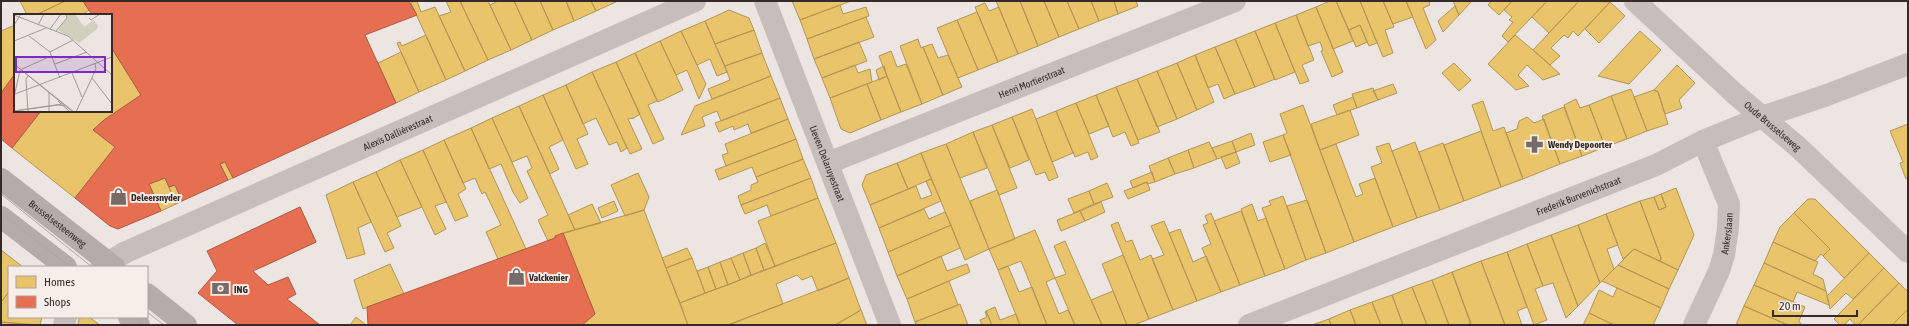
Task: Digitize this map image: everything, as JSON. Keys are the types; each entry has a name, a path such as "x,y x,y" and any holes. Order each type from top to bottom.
{"main road":[{"name":"Brusselsesteenweg","path":"1,179 108,266"},
{"path":"1,216 65,266"},
{"path":"148,295 186,325"},
{"path":"130,318 139,325"}],"street":[{"name":"Alexis Dallièrestraat","path":"108,266 126,252 695,1"},
{"name":"Lieven Delaruyestraat","path":"765,1 890,325"},
{"name":"Henri Mortierstraat","path":"828,163 1235,1"},
{"name":"Oude Brusselseweg","path":"1635,1 1762,117 1798,147 1908,252"},
{"name":"Frederik Burvenichstraat","path":"1249,325 1656,165 1703,141 1762,117 1827,95 1908,64"},
{"name":"Ankerslaan","path":"1694,325 1719,271 1724,255 1728,228 1729,204 1703,141"}],"building: Homes":[{"path":"20,1 65,1 38,14 26,14"},
{"path":"65,1 83,1 89,10 83,14 38,14"},
{"path":"417,1 421,12 435,7 465,71 446,80 411,3"},
{"path":"446,1 460,1 488,60 465,71 439,16 451,12"},
{"path":"460,1 488,1 511,50 488,60"},
{"path":"498,1 514,1 532,40 511,50 490,5"},
{"path":"514,1 540,1 553,30 532,40"},
{"path":"540,1 566,1 574,21 553,30"},
{"path":"566,1 591,1 596,11 574,21"},
{"path":"591,1 615,1 616,2 596,11"},
{"path":"792,1 851,1 800,20"},
{"path":"996,1 1020,1 1038,46 1018,54"},
{"path":"1020,1 1044,1 1059,37 1038,46"},
{"path":"1044,1 1067,1 1079,29 1059,37"},
{"path":"1067,1 1091,1 1099,21 1079,29"},
{"path":"1091,1 1114,1 1118,14 1099,21"},
{"path":"1114,1 1136,1 1138,6 1118,14"},
{"path":"1330,1 1336,1 1353,41 1333,49 1316,7"},
{"path":"1336,1 1360,1 1377,43 1369,46 1360,25 1349,30"},
{"path":"1360,1 1383,1 1394,27 1385,30 1393,53 1383,57"},
{"path":"1383,1 1406,1 1413,17 1393,24"},
{"path":"1406,1 1429,1 1430,5 1423,8 1436,40 1426,49"},
{"path":"1453,1 1472,1 1459,15"},
{"path":"1491,1 1512,1 1499,15 1488,5"},
{"path":"1512,1 1547,1 1508,42 1502,36 1513,22 1509,20 1512,17 1504,10"},
{"path":"1547,1 1579,1 1549,33 1532,17"},
{"path":"1579,1 1610,2 1578,36 1573,31 1568,38 1564,35 1551,48 1560,56 1550,65 1533,50"},
{"path":"1610,2 1625,16 1599,43 1585,29"},
{"path":"985,3 989,11 999,7 1018,54 998,62 975,7"},
{"path":"840,5 843,14 866,7 869,16 807,39 800,20"},
{"path":"1455,6 1459,15 1443,32 1438,21"},
{"path":"1316,7 1343,72 1332,77 1321,51 1323,50 1320,42 1308,46 1296,15"},
{"path":"729,10 749,18 754,30 715,44 705,21"},
{"path":"977,12 998,62 978,70 957,20"},
{"path":"1296,15 1314,60 1302,65 1309,81 1300,84 1275,23"},
{"path":"866,17 874,37 814,59 807,39"},
{"path":"957,20 978,70 958,78 937,28"},
{"path":"705,21 727,72 717,76 710,59 697,65 681,31"},
{"path":"1275,23 1295,72 1275,80 1255,31"},
{"path":"14,25 14,75 1,93 1,31"},
{"path":"1360,25 1367,42 1356,47 1349,30"},
{"path":"754,30 762,53 725,66 715,44"},
{"path":"681,31 706,84 699,99 687,70 676,75 660,41"},
{"path":"1255,31 1275,79 1255,87 1235,39"},
{"path":"1640,31 1661,50 1629,84 1598,76"},
{"path":"426,35 446,80 419,92 397,43 400,42 402,46"},
{"path":"1515,35 1560,74 1543,80 1527,65 1518,75 1529,86 1516,90 1488,64"},
{"path":"918,39 921,48 923,47 943,95 922,104 900,46"},
{"path":"1235,39 1255,87 1235,94 1215,47"},
{"path":"660,41 683,90 658,102 635,53"},
{"path":"859,42 867,61 822,78 814,59"},
{"path":"932,44 938,58 948,55 962,87 943,95 923,47"},
{"path":"1215,47 1235,94 1224,99 1218,84 1208,88 1195,55"},
{"path":"112,49 141,95 104,120 93,130 115,147 75,198 12,148 40,112 112,112"},
{"path":"891,51 897,67 906,64 922,104 901,112 879,56"},
{"path":"401,52 419,92 396,103 378,63"},
{"path":"635,53 657,101 648,105 664,139 653,144 616,62"},
{"path":"762,53 771,76 712,99 708,89 730,80 725,66"},
{"path":"1195,55 1214,102 1197,110 1177,63"},
{"path":"616,62 640,114 634,118 628,119 642,149 630,154 592,72"},
{"path":"1177,63 1197,110 1177,119 1157,71"},
{"path":"1454,63 1471,80 1459,91 1442,73"},
{"path":"855,65 858,73 870,69 872,82 830,98 822,78"},
{"path":"1677,65 1695,83 1679,100 1682,108 1665,114 1658,92 1654,90"},
{"path":"884,66 887,76 879,80 876,70"},
{"path":"1157,71 1177,119 1157,127 1137,79"},
{"path":"592,72 627,148 621,152 617,142 609,145 596,118 583,124 566,85"},
{"path":"771,76 780,98 721,121 717,111 702,117 705,126 681,135 695,106"},
{"path":"887,76 901,112 881,120 867,84"},
{"path":"1137,79 1160,132 1138,140 1116,87"},
{"path":"867,84 881,120 850,133 841,129 830,98"},
{"path":"1393,84 1397,93 1378,100 1373,91"},
{"path":"566,85 588,134 577,139 588,164 576,169 543,95"},
{"path":"1116,87 1139,143 1131,146 1125,132 1113,137 1096,95"},
{"path":"1373,88 1378,100 1357,108 1352,94"},
{"path":"1631,89 1647,131 1627,139 1611,96"},
{"path":"1654,90 1658,92 1668,124 1647,131 1634,97"},
{"path":"543,95 563,140 549,147 559,169 550,174 519,106"},
{"path":"1096,95 1109,126 1089,134 1076,103"},
{"path":"1611,96 1627,139 1605,147 1589,105"},
{"path":"1353,97 1357,108 1337,115 1333,105"},
{"path":"780,98 788,119 751,133 748,124 734,130 733,126 719,132 715,123"},
{"path":"1576,99 1580,108 1589,105 1605,147 1582,156 1564,105"},
{"path":"1483,101 1493,131 1504,127 1523,179 1501,187 1472,105"},
{"path":"1076,103 1098,157 1091,160 1088,152 1075,157 1056,111"},
{"path":"1303,105 1354,242 1326,253 1283,135 1287,133 1280,114"},
{"path":"519,106 575,230 555,236 555,238 548,241 538,220 548,215 527,171 532,168 527,156 512,162 492,118"},
{"path":"1564,107 1582,156 1560,164 1542,116"},
{"path":"1032,109 1058,177 1049,181 1045,172 1036,175 1012,117"},
{"path":"1350,110 1359,135 1320,150 1311,124"},
{"path":"1056,111 1073,153 1052,162 1036,119"},
{"path":"1012,117 1029,160 1010,168 992,125"},
{"path":"1527,117 1534,123 1544,119 1560,164 1523,179 1506,133 1517,129 1519,121"},
{"path":"492,118 528,198 520,203 513,192 501,164 489,169 471,128"},
{"path":"788,119 796,139 726,166 722,155 728,153 725,144"},
{"path":"1908,124 1908,179 1906,179 1900,163 1903,162 1890,131"},
{"path":"992,125 1017,188 999,195 973,132"},
{"path":"471,128 526,249 498,259 486,232 501,225 485,192 482,194 475,178 463,183 444,140"},
{"path":"1481,131 1501,187 1464,201 1444,145"},
{"path":"973,132 987,168 960,178 946,144"},
{"path":"1251,133 1255,145 1236,152 1232,141"},
{"path":"1283,135 1291,155 1270,162 1263,142"},
{"path":"796,139 803,159 756,177 752,167 719,180 715,170"},
{"path":"444,140 466,189 458,194 468,216 455,221 423,150"},
{"path":"1232,141 1236,152 1217,159 1212,148"},
{"path":"1209,142 1217,159 1194,168 1188,150"},
{"path":"1415,142 1440,210 1417,218 1392,151"},
{"path":"1389,143 1417,218 1393,227 1371,167 1382,163 1376,147"},
{"path":"1443,143 1464,201 1440,210 1419,152"},
{"path":"946,144 989,249 965,260 921,153"},
{"path":"1336,144 1356,197 1363,194 1359,184 1375,178 1393,227 1354,242 1320,150"},
{"path":"423,150 446,202 435,206 446,229 435,235 400,160"},
{"path":"1188,150 1194,168 1175,174 1168,158"},
{"path":"1236,152 1240,163 1226,169 1221,157"},
{"path":"921,153 931,179 908,189 897,163"},
{"path":"1168,158 1175,174 1155,182 1149,166"},
{"path":"803,159 811,178 741,205 738,196 751,190 751,185 758,182 756,177"},
{"path":"400,160 422,207 397,217 376,172"},
{"path":"225,162 233,178 228,180 220,164"},
{"path":"897,163 908,189 870,205 862,185 866,175"},
{"path":"376,172 401,226 387,233 394,248 385,252 353,182"},
{"path":"1152,172 1155,182 1147,184 1147,182 1133,188 1130,181"},
{"path":"638,173 649,197 644,210 625,216 611,185"},
{"path":"165,178 176,204 161,211 149,184"},
{"path":"811,178 818,198 771,216 767,205 745,214 741,205"},
{"path":"931,179 941,201 879,228 870,205 916,186 921,199 932,195 926,181"},
{"path":"353,182 371,222 358,228 365,254 347,259 326,195"},
{"path":"1147,182 1150,190 1128,199 1124,191"},
{"path":"1107,183 1113,197 1094,204 1089,191"},
{"path":"175,185 182,201 176,204 169,187"},
{"path":"1676,188 1694,235 1678,270 1660,261 1661,258 1640,201 1654,197 1659,210 1666,207 1661,194"},
{"path":"997,190 1015,239 989,249 970,201"},
{"path":"1089,191 1094,204 1074,213 1068,199"},
{"path":"1661,194 1666,207 1659,210 1654,197"},
{"path":"1283,196 1306,260 1285,269 1262,208 1271,205 1269,201"},
{"path":"818,198 836,243 775,266 758,221"},
{"path":"1808,199 1815,199 1869,253 1844,278 1823,256 1830,249 1794,213"},
{"path":"1307,200 1326,253 1306,260 1287,206"},
{"path":"614,201 618,211 602,218 598,208"},
{"path":"1640,201 1661,258 1660,261 1634,249 1623,259 1606,214"},
{"path":"1101,202 1105,212 1085,221 1080,211"},
{"path":"592,204 601,223 575,230 568,215"},
{"path":"1252,204 1258,221 1266,218 1285,269 1265,276 1241,209"},
{"path":"300,207 316,242 262,267 246,233"},
{"path":"924,209 929,219 945,212 951,225 888,252 879,228"},
{"path":"644,210 688,325 582,325 595,314 563,233"},
{"path":"1080,211 1085,221 1061,231 1057,220"},
{"path":"1241,211 1265,276 1240,285 1214,221"},
{"path":"1211,213 1240,285 1221,292 1202,248 1211,244 1203,225 1208,223 1205,216"},
{"path":"1794,213 1830,249 1823,256 1821,254 1815,261 1773,242 1780,227"},
{"path":"1606,214 1618,245 1607,249 1614,269 1600,283 1578,225"},
{"path":"1164,221 1197,301 1173,310 1152,259 1164,255 1151,226"},
{"path":"1118,222 1126,242 1132,240 1140,260 1151,255 1173,310 1149,319 1111,225"},
{"path":"951,225 960,248 897,276 888,252"},
{"path":"1578,225 1600,283 1578,306 1551,235"},
{"path":"1180,229 1193,262 1206,256 1221,292 1197,301 1169,233"},
{"path":"1035,230 1055,278 1046,282 1059,314 1068,310 1075,325 1047,325 1021,261 998,270 989,249"},
{"path":"1551,235 1578,306 1566,318 1553,283 1543,286 1527,244"},
{"path":"1065,241 1102,325 1075,325 1055,278 1066,274 1054,246"},
{"path":"1773,242 1818,262 1813,274 1823,279 1826,291 1764,263"},
{"path":"765,243 775,266 764,270 756,248"},
{"path":"836,243 849,278 818,291 812,276 802,280 797,275 776,284 783,304 728,325 688,325 680,303"},
{"path":"1527,244 1543,286 1535,289 1547,320 1534,325 1507,252"},
{"path":"687,248 692,258 666,268 662,258"},
{"path":"756,248 764,270 751,275 743,253"},
{"path":"1634,249 1678,270 1669,289 1618,265"},
{"path":"1,250 22,266 8,266 8,293 1,302"},
{"path":"1507,252 1527,307 1517,311 1522,325 1505,325 1481,261"},
{"path":"743,253 751,275 740,280 731,258"},
{"path":"1869,253 1884,268 1853,299 1846,293 1830,309 1827,296"},
{"path":"1123,255 1149,319 1134,325 1127,325 1102,264"},
{"path":"941,256 947,271 967,264 970,272 907,299 897,276"},
{"path":"692,258 705,293 680,303 666,268"},
{"path":"731,258 740,280 728,285 720,262"},
{"path":"1481,261 1505,325 1471,325 1452,272"},
{"path":"720,262 728,285 716,289 708,267"},
{"path":"1764,263 1826,291 1829,305 1797,292 1793,302 1754,285"},
{"path":"390,264 404,294 363,309 354,280"},
{"path":"1618,265 1669,289 1661,308 1602,281"},
{"path":"1008,266 1019,292 1032,287 1047,325 1020,325 998,270"},
{"path":"708,267 716,289 705,293 697,271"},
{"path":"1884,268 1899,283 1858,325 1855,325 1850,319 1844,325 1840,325 1834,319"},
{"path":"1452,272 1471,323 1466,325 1449,325 1432,280"},
{"path":"849,278 861,310 835,325 728,325"},
{"path":"1432,280 1449,325 1427,325 1412,287"},
{"path":"949,281 958,305 915,322 907,299"},
{"path":"1899,283 1908,292 1908,309 1892,325 1858,325"},
{"path":"1754,285 1805,307 1799,321 1802,325 1788,325 1744,306"},
{"path":"1412,287 1427,325 1403,325 1392,295"},
{"path":"1617,288 1661,308 1653,325 1614,325 1589,313 1599,290 1613,297"},
{"path":"1113,291 1127,325 1102,325 1091,300"},
{"path":"8,293 8,318 42,318 40,325 1,322 1,302"},
{"path":"1392,295 1403,325 1381,325 1372,302"},
{"path":"1372,302 1381,325 1356,325 1350,310"},
{"path":"960,304 968,325 916,325 915,322"},
{"path":"1744,306 1788,325 1736,325"},
{"path":"995,307 1000,320 1016,314 1020,325 992,325 986,311"},
{"path":"1908,309 1908,325 1892,325"},
{"path":"861,310 867,325 835,325"},
{"path":"1350,310 1356,325 1331,325 1329,319"},
{"path":"986,311 992,325 982,325 980,320 987,317"},
{"path":"1589,313 1614,325 1583,325"},
{"path":"356,317 366,325 350,325"},
{"path":"79,318 90,318 100,325 78,325"},
{"path":"1329,319 1331,325 1312,325"},
{"path":"1,322 30,325 1,325"}],"building: Shops":[{"path":"83,1 409,1 417,15 365,35 396,103 233,178 225,162 220,164 228,180 182,201 175,185 169,187 165,178 149,184 161,211 118,229 110,226 75,198 115,147 93,130 104,120 141,95 112,49 112,14 91,14"},
{"path":"14,75 14,112 40,112 12,148 1,139 1,93"},
{"path":"300,207 316,242 253,271 268,285 288,277 296,294 287,299 320,325 238,325 198,293 217,271 207,251"},
{"name":"Valckenier","path":"563,233 595,314 582,325 368,325 367,307 555,238 555,236"}],"tram line":[{"path":"1,194 91,266"},
{"path":"1,213 69,266"},
{"path":"148,313 164,325"},
{"path":"135,318 144,325"}],"place":[{"name":"Wendy Depoorter","path":"1535,144"},
{"name":"Deleersnyder","path":"118,197"},
{"name":"Valckenier","path":"516,277"},
{"name":"ING","path":"221,289"}]}
